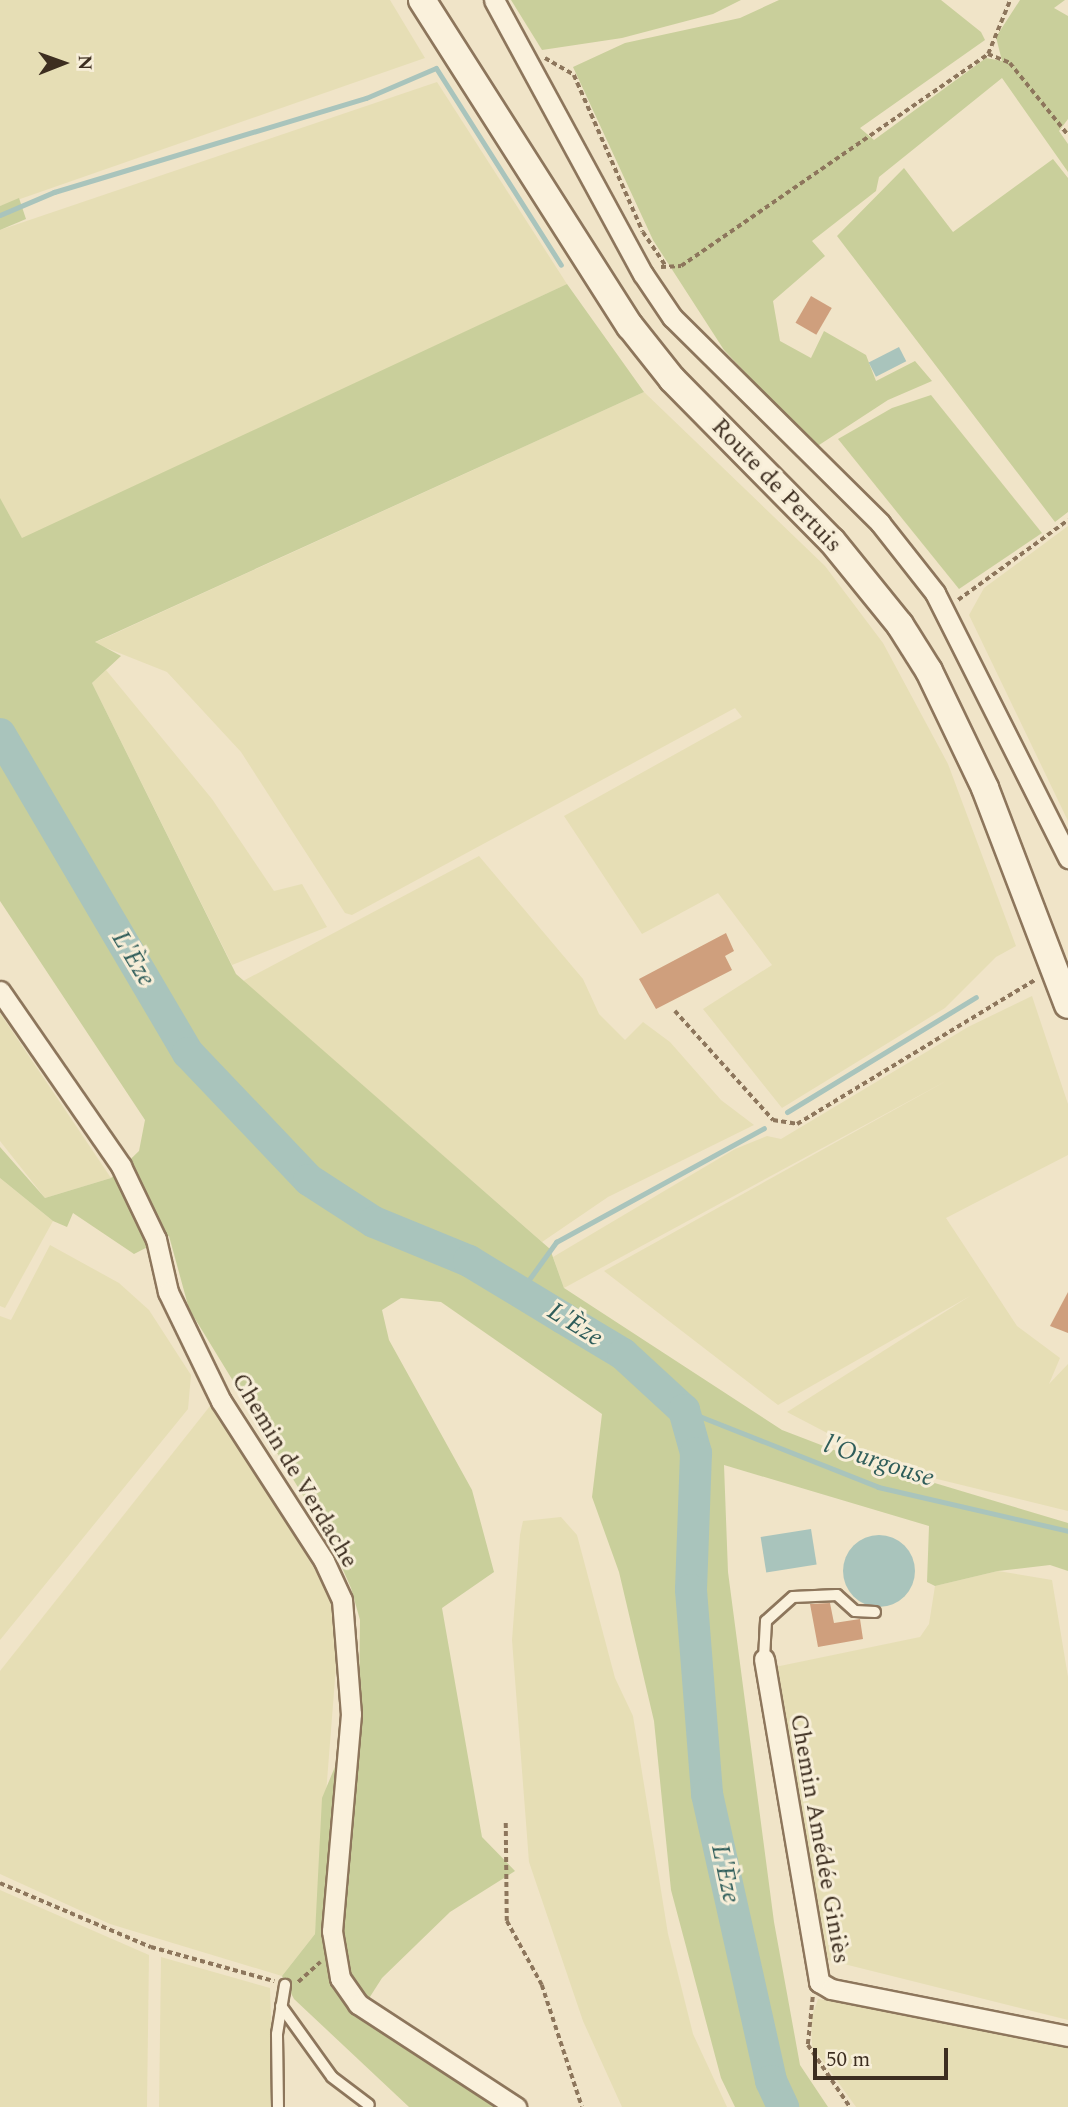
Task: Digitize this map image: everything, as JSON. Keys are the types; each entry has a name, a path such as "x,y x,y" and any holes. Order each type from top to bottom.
{"main road":[{"name":"Route de Pertuis","path":"422,0 630,326 672,379 832,541 900,625 929,671 985,788 1068,1005"}],"street":[{"path":"494,0 527,55 643,274 688,337 880,523 946,610 1068,858"},
{"name":"Chemin de Verdache","path":"0,991 121,1167 156,1239 168,1292 221,1401 324,1561 342,1600 351,1714 335,1948 340,1978 358,2004 516,2107"},
{"name":"Chemin Amédée Giniès","path":"764,1659 819,1982 831,1989 1068,2036"}],"lane":[{"path":"764,1659 766,1621 793,1597 837,1595 855,1611 876,1612"},
{"path":"278,2107 281,2006 285,1985"},
{"path":"281,2006 332,2077 369,2105"}],"path":[{"path":"643,274 665,265 681,266 988,54 998,17 1010,0"},
{"path":"988,54 1010,63 1068,135"},
{"path":"527,55 555,60 574,75 643,232 665,265"},
{"path":"946,610 1068,520"},
{"path":"675,1012 772,1120 797,1125 1053,969"},
{"path":"506,1824 507,1922 542,1985 582,2107"},
{"path":"0,1883 151,1947 285,1985 302,1982 335,1948"},
{"path":"819,1982 807,2008 807,2045 850,2107"}],"shaded area":[{"path":"0,0 390,0 425,58 0,206"},
{"path":"437,82 567,284 23,540 0,499 0,230"},
{"path":"644,392 825,566 883,643 948,764 1016,946 996,957 945,1008 782,1108 703,1009 772,965 718,893 642,934 564,816 742,717 735,708 352,915 345,913 241,752 167,672 94,643"},
{"path":"1068,526 1068,821 969,615 984,588"},
{"path":"106,670 212,799 274,891 302,884 327,927 232,965 92,683"},
{"path":"479,856 583,979 599,1014 625,1040 643,1022 670,1042 721,1100 754,1125 608,1197 542,1242 243,981"},
{"path":"1032,996 1068,1104 1068,1155 946,1218 1017,1326 1060,1358 1049,1384 1068,1364 1068,1511 933,1478 852,1446 787,1412 970,1296 778,1405 604,1271 948,1080 564,1288 553,1257 735,1149 767,1136 781,1139 968,1027"},
{"path":"0,1013 111,1178 45,1198 0,1141"},
{"path":"0,1178 53,1221 5,1308 0,1306"},
{"path":"50,1245 119,1283 149,1310 191,1375 188,1409 0,1640 0,1316 11,1320"},
{"path":"214,1401 332,1601 338,1641 315,1934 282,1976 110,1924 0,1874 0,1671"},
{"path":"561,1517 577,1535 615,1678 633,1716 668,1934 693,2034 727,2107 622,2107 583,2021 529,1862 512,1640 520,1535 523,1521"},
{"path":"998,1571 1052,1580 1068,1677 1068,2020 828,1960 775,1667 920,1637 929,1624 935,1586"},
{"path":"0,1890 149,1955 147,2107 0,2107"},
{"path":"161,1957 270,1988 274,2107 159,2107"},
{"path":"818,1999 930,2015 1068,2045 1068,2107 856,2107 812,2046 811,2018"}],"green space":[{"path":"511,0 741,0 713,14 622,38 542,50"},
{"path":"779,0 941,0 981,32 985,40 860,128 874,140 986,58 1002,61 996,37 1020,0 1065,0 1054,8 1068,16 1068,119 1059,131 1068,144 1068,172 1002,78 879,177 876,191 812,241 825,256 773,301 780,341 811,358 824,331 866,355 876,381 915,361 932,381 888,400 816,447 724,350 653,240 573,67 625,43 740,18"},
{"path":"1053,159 1068,178 1068,512 1055,522 837,236 904,168 953,232"},
{"path":"19,198 26,219 0,230 0,206"},
{"path":"567,284 644,392 95,642 121,656 92,683 236,974 550,1249 564,1288 782,1430 868,1463 1068,1523 1068,1571 1050,1565 998,1571 935,1586 927,1582 929,1526 724,1465 728,1572 774,1922 800,2065 828,2107 735,2107 721,2078 671,1890 654,1721 619,1572 592,1497 602,1414 441,1302 401,1298 382,1310 389,1340 472,1490 494,1572 442,1608 482,1837 515,1871 450,1912 382,1978 359,2014 504,2107 409,2107 294,1999 282,1976 315,1934 322,1798 359,1709 360,1620 351,1588 329,1538 189,1309 169,1236 134,1254 73,1213 67,1227 53,1221 0,1178 0,1147 45,1198 111,1178 139,1151 145,1120 0,901 0,498 22,538"},
{"path":"931,395 1042,533 959,589 838,439 892,408"}],"water":[{"path":"899,347 906,361 876,377 869,362"},
{"path":"811,1529 817,1565 766,1573 761,1537"},
{"path":"879,1535 893,1538 905,1545 912,1557 915,1571 912,1585 905,1597 893,1604 879,1607 865,1604 853,1597 846,1585 843,1571 846,1557 853,1545 865,1538"}],"building":[{"path":"811,296 832,308 816,335 796,323"},
{"path":"726,933 734,951 725,956 732,970 656,1009 639,979"},
{"path":"1068,1292 1068,1333 1050,1326"},
{"path":"830,1603 834,1623 860,1619 863,1639 818,1647 810,1604"}],"waterway":[{"path":"0,215 54,192 366,98 436,68 561,265"},
{"name":"L'Èze","path":"0,734 188,1053 309,1180 374,1222 469,1261 623,1354 684,1410 696,1453 691,1590 707,1794 771,2081 783,2107"},
{"path":"787,1112 976,997"},
{"path":"520,1292 556,1242 764,1128"},
{"name":"l'Ourgouse","path":"684,1410 878,1487 1068,1531"}]}
